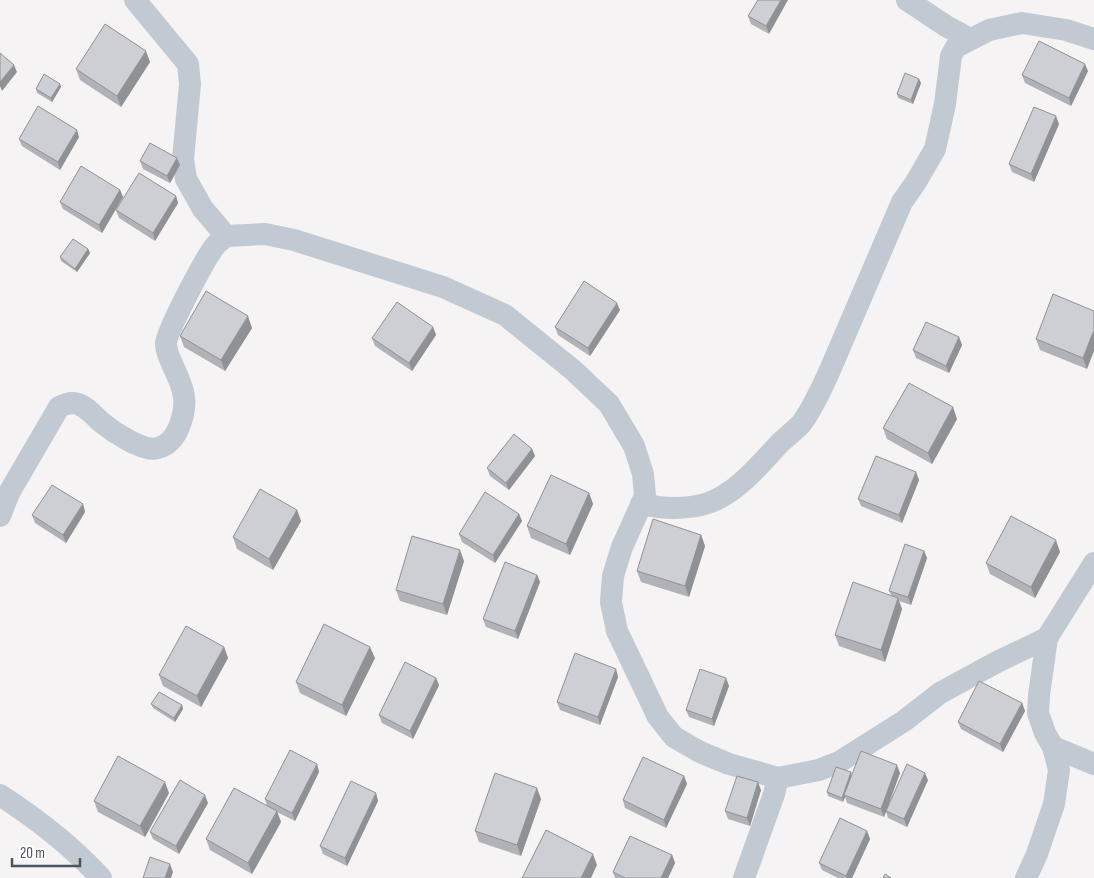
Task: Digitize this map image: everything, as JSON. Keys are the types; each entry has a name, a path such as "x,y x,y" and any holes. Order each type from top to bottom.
{"street":[{"path":"135,0 188,64 190,84 183,159 186,179 203,209 226,236"},
{"path":"907,0 946,26 970,39"},
{"path":"641,504 685,509 707,504 743,481 801,424 820,394 902,202 935,149 945,104 951,56 956,47 989,30 1022,23 1066,30 1094,39"},
{"path":"0,516 9,493 59,406 72,403 78,404 86,408 102,423 139,446 156,449 165,445 176,435 183,418 185,398 181,383 168,356 166,344 168,334 215,246 226,236 265,234 294,240 443,287 505,315 573,370 609,404 634,446 643,474 645,496 622,547 613,576 611,602 617,631 658,717 674,737 700,752 729,764 778,778 819,770 839,762 904,722 940,693 997,662 1047,638"},
{"path":"1026,878 1037,854 1054,804 1059,770 1053,748 1044,733 1038,713 1047,638 1094,563"},
{"path":"1053,748 1094,764"},
{"path":"744,878 778,778"},
{"path":"0,795 54,834 84,859 101,878"}],"building":[{"path":"758,0 781,0 766,26 748,16"},
{"path":"105,24 146,51 117,96 76,69"},
{"path":"1039,41 1085,64 1069,98 1022,75"},
{"path":"0,53 14,65 0,82"},
{"path":"905,73 919,79 911,100 897,94"},
{"path":"44,74 60,84 51,98 36,89"},
{"path":"38,106 77,130 58,162 19,139"},
{"path":"1034,107 1056,116 1031,174 1009,164"},
{"path":"150,143 177,158 167,176 140,161"},
{"path":"81,166 120,190 99,225 60,202"},
{"path":"139,173 176,196 153,233 116,210"},
{"path":"73,239 88,249 75,269 60,257"},
{"path":"584,281 617,303 588,348 555,327"},
{"path":"206,291 248,316 221,360 180,336"},
{"path":"1053,294 1094,311 1094,330 1083,358 1036,339"},
{"path":"397,302 433,327 409,363 372,338"},
{"path":"926,322 959,337 946,366 913,350"},
{"path":"909,383 953,407 928,453 883,428"},
{"path":"514,434 532,449 506,483 487,468"},
{"path":"876,456 916,472 899,515 858,499"},
{"path":"551,475 589,493 566,544 527,526"},
{"path":"52,485 83,504 63,535 32,515"},
{"path":"260,489 297,510 269,559 233,537"},
{"path":"485,492 519,514 493,555 459,534"},
{"path":"1011,516 1056,540 1031,587 986,563"},
{"path":"653,519 701,535 685,586 637,571"},
{"path":"412,536 460,550 443,604 396,590"},
{"path":"905,544 924,551 908,597 889,591"},
{"path":"505,562 537,575 515,631 483,619"},
{"path":"853,582 898,598 881,650 835,635"},
{"path":"324,624 370,647 342,705 296,682"},
{"path":"186,626 224,647 197,696 159,675"},
{"path":"575,653 616,669 598,717 557,702"},
{"path":"405,662 436,678 410,731 379,715"},
{"path":"700,669 726,678 712,719 686,710"},
{"path":"979,681 1022,703 1000,744 958,722"},
{"path":"159,692 182,705 174,718 151,704"},
{"path":"290,750 317,764 292,813 265,799"},
{"path":"861,751 897,765 881,809 844,795"},
{"path":"118,756 165,782 140,826 94,801"},
{"path":"643,757 684,776 664,820 623,800"},
{"path":"907,764 925,773 904,819 886,811"},
{"path":"836,767 851,772 842,798 827,792"},
{"path":"495,773 537,788 517,845 475,831"},
{"path":"737,776 758,782 747,818 725,811"},
{"path":"180,780 205,795 176,846 150,832"},
{"path":"351,781 376,793 345,858 320,846"},
{"path":"234,788 277,811 248,863 206,839"},
{"path":"840,818 867,831 846,876 819,863"},
{"path":"546,830 593,854 581,878 522,878"},
{"path":"630,836 672,855 661,878 625,878 613,872"},
{"path":"150,857 170,864 165,878 143,878"},
{"path":"885,874 891,878 883,878"}]}
